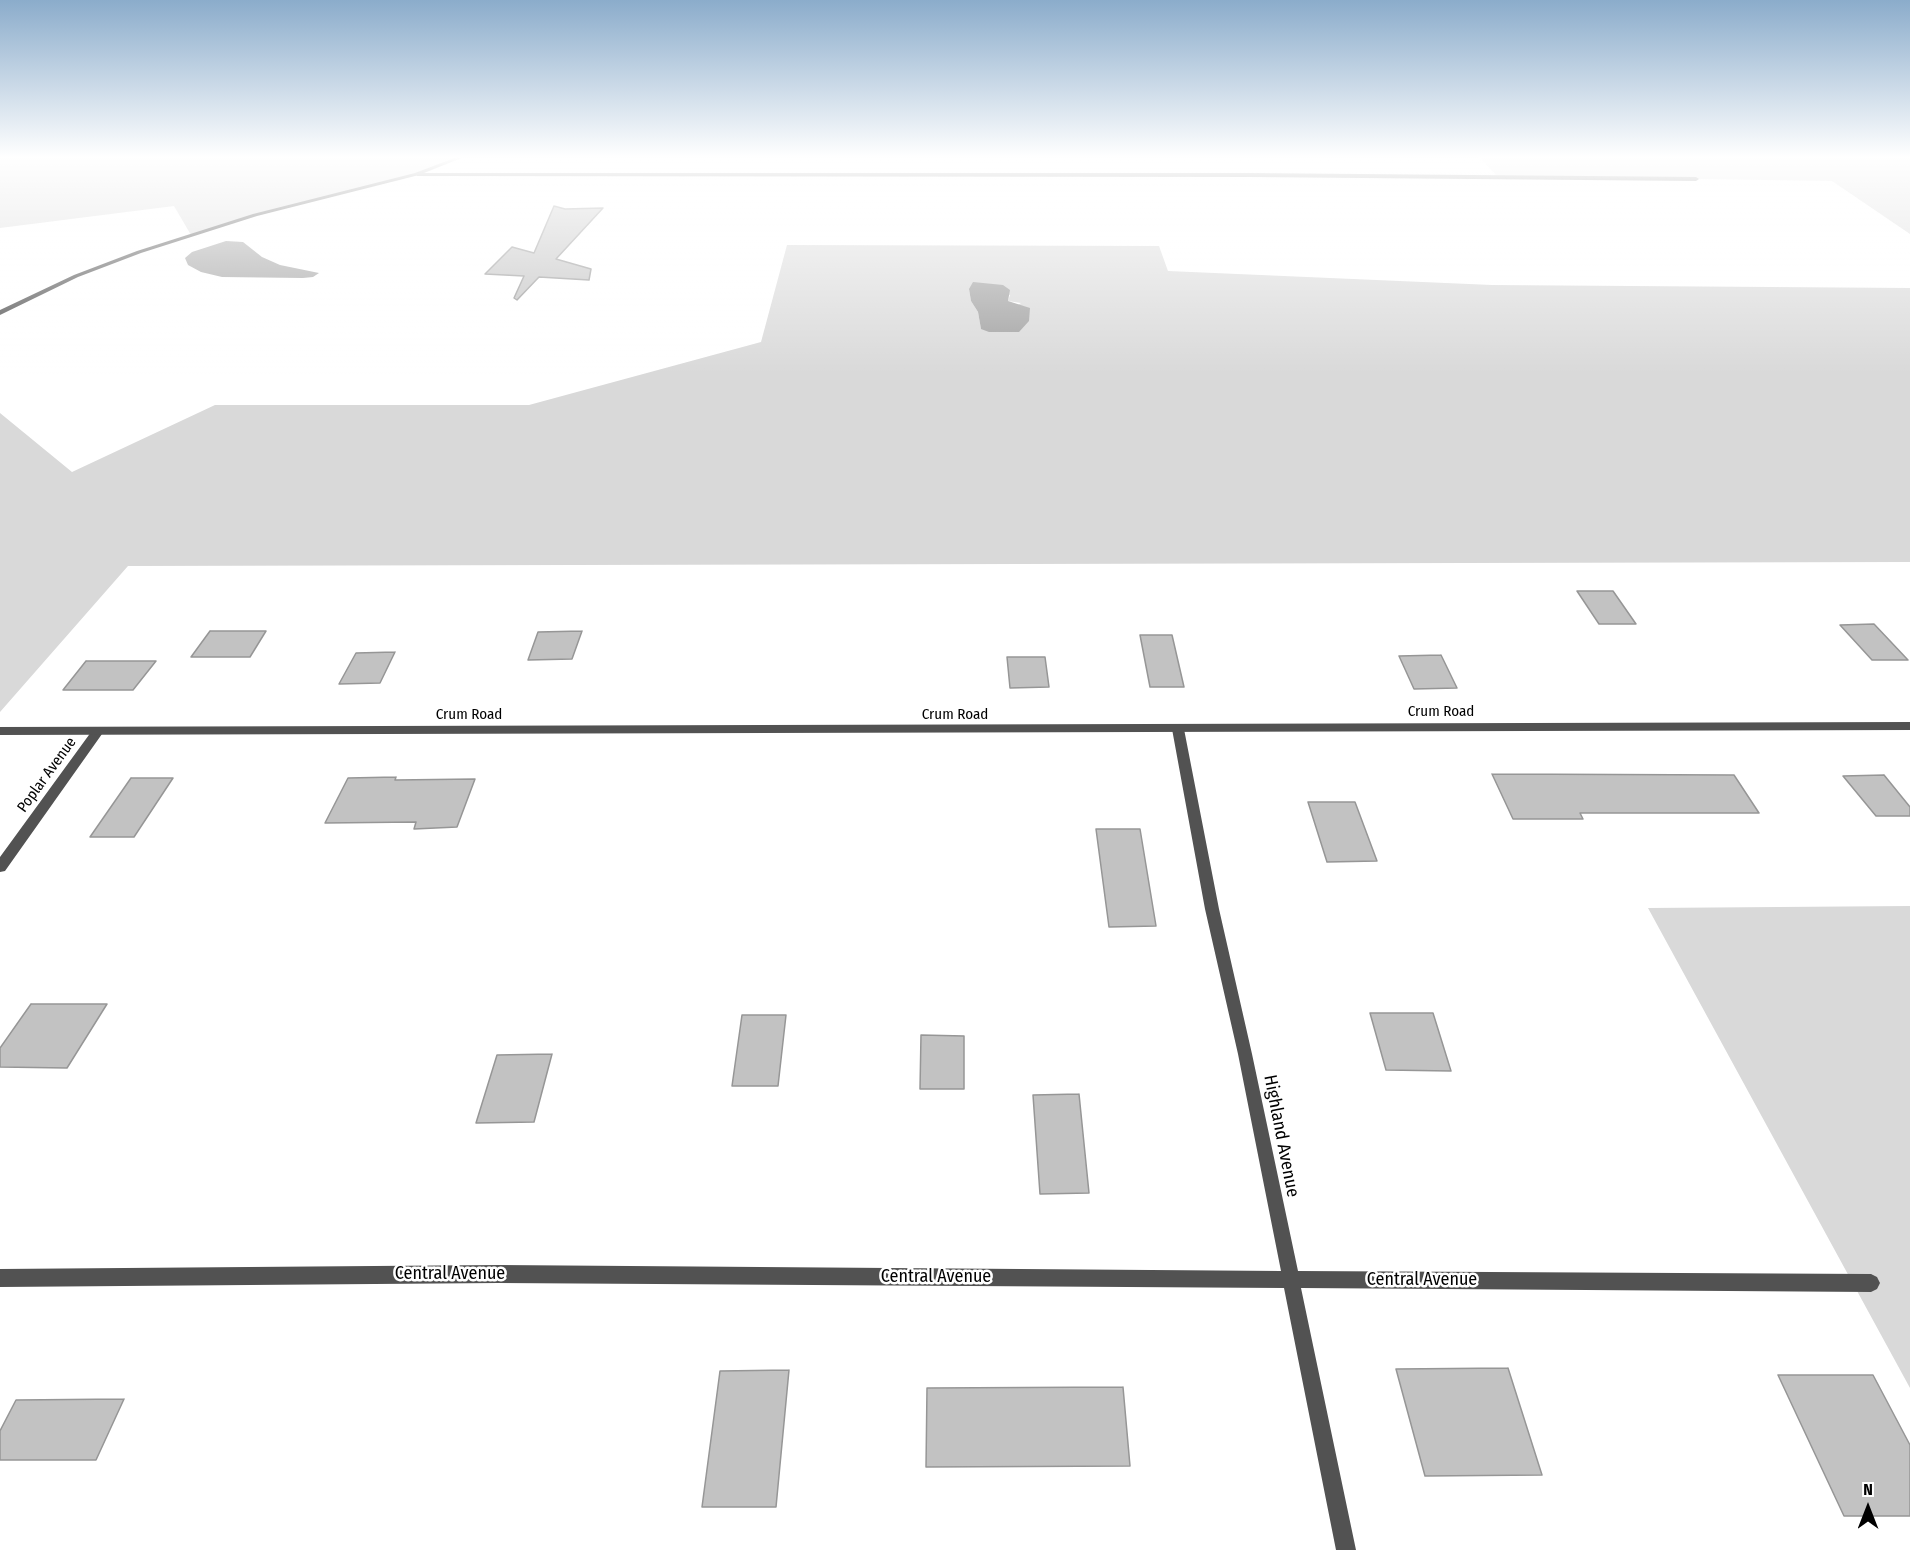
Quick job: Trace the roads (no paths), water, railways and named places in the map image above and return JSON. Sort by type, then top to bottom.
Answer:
[{"type":"street","points":[[0,313],[76,276],[139,252],[210,229]]},
{"type":"street","name":"Crum Road","points":[[0,731],[1910,726]]},
{"type":"street","name":"Highland Avenue","points":[[1178,729],[1212,909],[1245,1054],[1346,1550]]},
{"type":"street","name":"Poplar Avenue","points":[[0,867],[98,731]]},
{"type":"street","name":"Central Avenue","points":[[0,1278],[511,1274],[1871,1282]]}]
